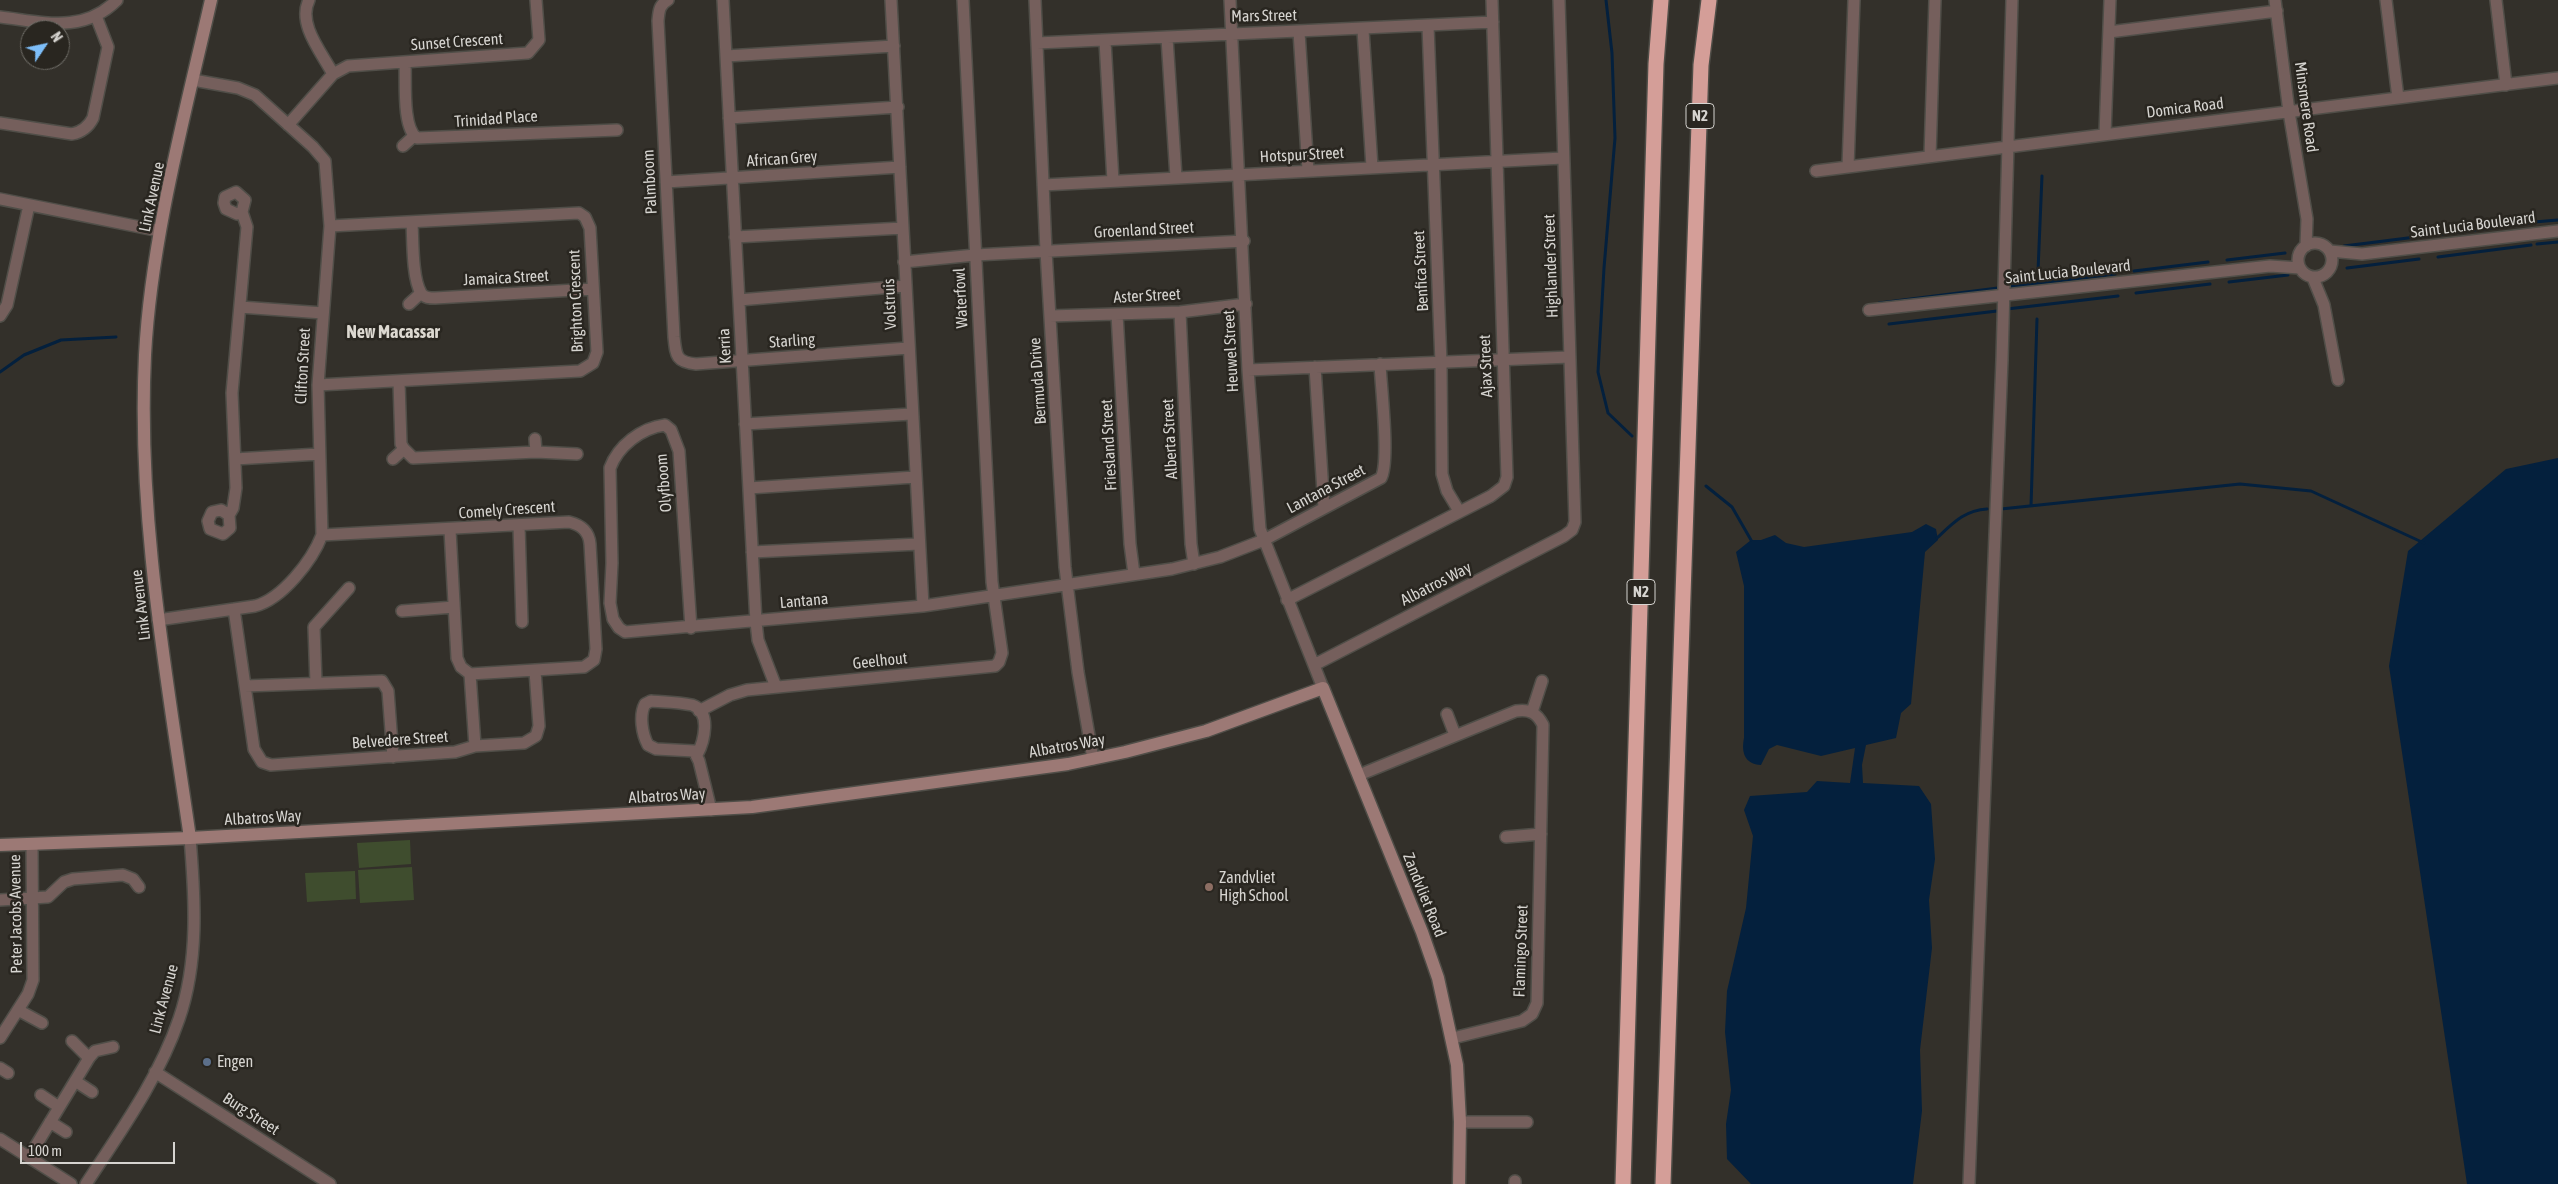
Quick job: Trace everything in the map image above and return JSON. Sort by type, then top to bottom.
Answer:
[{"type":"highway","name":"N2","points":[[1623,1184],[1656,64],[1661,0]]},
{"type":"highway","name":"N2","points":[[1663,1184],[1701,65],[1708,0]]},
{"type":"street","points":[[70,24],[96,16],[117,0]]},
{"type":"street","name":"Link Avenue","points":[[86,1184],[155,1072],[180,1017],[191,967],[194,885],[190,838],[158,620],[153,571],[144,402],[147,336],[160,231],[211,0]]},
{"type":"street","points":[[309,0],[306,7],[306,22],[332,74]]},
{"type":"street","name":"Sunset Crescent","points":[[288,125],[332,74],[354,64],[405,63],[528,53],[539,40],[536,0]]},
{"type":"street","name":"Kerria","points":[[723,0],[756,622],[758,640],[776,687]]},
{"type":"street","name":"Volstruis","points":[[891,0],[923,606]]},
{"type":"street","name":"Waterfowl","points":[[963,0],[994,595]]},
{"type":"street","name":"Bermuda Drive","points":[[1035,0],[1046,251],[1067,584],[1078,672],[1093,759]]},
{"type":"street","name":"Heuwel Street","points":[[1230,0],[1244,241],[1253,459],[1260,529],[1323,688]]},
{"type":"street","name":"Ajax Street","points":[[1287,600],[1491,496],[1504,486],[1507,477],[1492,0]]},
{"type":"street","name":"Highlander Street","points":[[1559,0],[1575,522],[1572,530]]},
{"type":"street","points":[[1848,167],[1854,0]]},
{"type":"street","points":[[1930,156],[1935,0]]},
{"type":"street","points":[[1969,1184],[2003,295],[2012,0]]},
{"type":"street","points":[[2105,134],[2110,0]]},
{"type":"street","points":[[2386,0],[2398,98]]},
{"type":"street","points":[[2496,0],[2506,85]]},
{"type":"street","name":"Palmboom","points":[[665,2],[658,21],[674,337],[679,359]]},
{"type":"street","points":[[2109,32],[2276,6]]},
{"type":"street","name":"Minsmere Road","points":[[2276,6],[2289,112],[2307,218],[2302,250]]},
{"type":"street","points":[[0,16],[20,21]]},
{"type":"street","points":[[0,123],[72,134],[81,131],[88,125],[93,118],[108,47],[96,16]]},
{"type":"street","name":"Mars Street","points":[[1036,43],[1167,38],[1232,33],[1363,30],[1493,22]]},
{"type":"street","name":"Benfica Street","points":[[1428,26],[1441,363],[1442,474],[1447,491],[1459,511]]},
{"type":"street","points":[[1363,30],[1372,167]]},
{"type":"street","points":[[1299,32],[1308,170]]},
{"type":"street","points":[[1167,38],[1176,177]]},
{"type":"street","points":[[1105,41],[1113,180]]},
{"type":"street","points":[[726,56],[894,46]]},
{"type":"street","points":[[403,146],[414,136],[407,118],[405,63]]},
{"type":"street","name":"Domica Road","points":[[1816,170],[2558,78]]},
{"type":"street","name":"Clifton Street","points":[[158,620],[262,604],[274,598],[315,552],[322,535],[318,384],[330,226],[324,161],[255,95],[238,88],[193,80]]},
{"type":"street","points":[[729,118],[898,107]]},
{"type":"street","name":"Trinidad Place","points":[[414,136],[422,140],[582,124],[616,130]]},
{"type":"street","name":"Hotspur Street","points":[[1043,185],[1564,158]]},
{"type":"street","name":"African Grey","points":[[666,182],[900,167]]},
{"type":"street","points":[[0,199],[160,231]]},
{"type":"street","points":[[0,316],[7,305],[29,205]]},
{"type":"street","points":[[229,514],[233,508],[236,495],[232,393],[247,227],[242,212]]},
{"type":"street","name":"Brighton Crescent","points":[[318,384],[399,382],[584,370],[593,363],[597,352],[590,228],[585,217],[577,212],[330,226]]},
{"type":"street","name":"Minsmere Road","points":[[2307,218],[2325,248]]},
{"type":"street","points":[[409,304],[421,293],[417,275],[412,222]]},
{"type":"street","points":[[735,237],[903,228]]},
{"type":"street","name":"Saint Lucia Boulevard","points":[[2325,248],[2362,254],[2558,231]]},
{"type":"street","name":"Groenland Street","points":[[904,262],[1046,251],[1244,241]]},
{"type":"street","points":[[2324,305],[2329,270],[2325,248],[2302,250],[2300,268],[2313,278],[2324,305],[2338,380]]},
{"type":"street","name":"Saint Lucia Boulevard","points":[[2270,266],[2302,250]]},
{"type":"street","name":"Saint Lucia Boulevard","points":[[2329,270],[2362,254]]},
{"type":"street","name":"Saint Lucia Boulevard","points":[[1870,310],[2270,266],[2300,268]]},
{"type":"street","points":[[2313,278],[2329,270]]},
{"type":"street","points":[[739,300],[905,286]]},
{"type":"street","name":"Jamaica Street","points":[[421,293],[435,298],[593,289]]},
{"type":"street","name":"Aster Street","points":[[1050,316],[1180,312],[1246,304]]},
{"type":"street","points":[[240,308],[323,313]]},
{"type":"street","name":"Alberta Street","points":[[1180,312],[1191,544],[1194,564]]},
{"type":"street","name":"Friesland Street","points":[[1117,314],[1130,544],[1134,574]]},
{"type":"street","name":"Starling","points":[[679,359],[684,363],[696,364],[908,348]]},
{"type":"street","points":[[1248,370],[1570,357]]},
{"type":"street","name":"Lantana Street","points":[[1134,574],[1194,564],[1264,540],[1381,478],[1384,472],[1380,364]]},
{"type":"street","points":[[1315,368],[1324,508]]},
{"type":"street","points":[[399,382],[400,436],[404,450],[409,455],[418,458],[536,452],[577,454]]},
{"type":"street","points":[[745,424],[912,414]]},
{"type":"street","name":"Olyfboom","points":[[619,628],[613,619],[610,603],[612,563],[610,468],[614,458],[622,448],[653,427],[665,426],[672,430],[679,451],[691,628]]},
{"type":"street","points":[[535,438],[536,452]]},
{"type":"street","points":[[393,460],[404,450]]},
{"type":"street","points":[[235,459],[319,454]]},
{"type":"street","points":[[749,488],[915,477]]},
{"type":"street","name":"Comely Crescent","points":[[322,535],[450,530],[569,522],[578,524],[587,533],[590,544],[596,649],[594,660],[584,667],[470,674]]},
{"type":"street","points":[[519,526],[522,622]]},
{"type":"street","points":[[450,530],[457,658],[461,668],[470,674],[475,746]]},
{"type":"street","name":"Albatros Way","points":[[1314,665],[1564,536],[1572,530]]},
{"type":"street","points":[[752,552],[919,544]]},
{"type":"street","name":"Lantana","points":[[619,628],[625,632],[691,628],[923,606],[1134,574]]},
{"type":"street","points":[[316,682],[314,627],[349,588]]},
{"type":"street","name":"Geelhout","points":[[699,711],[730,695],[776,687],[994,666],[999,662],[1002,653],[994,595]]},
{"type":"street","points":[[402,611],[454,607]]},
{"type":"street","name":"Belvedere Street","points":[[234,609],[254,749],[262,762],[271,765],[455,752],[475,746],[524,743],[536,736],[538,726],[536,671]]},
{"type":"street","points":[[245,686],[377,679],[384,682],[388,691],[393,757]]},
{"type":"street","points":[[1358,775],[1516,710],[1532,712],[1542,681]]},
{"type":"street","name":"Albatros Way","points":[[0,845],[190,838],[711,810],[854,794],[1093,759],[1184,738],[1323,688]]},
{"type":"street","name":"Zandvliet Road","points":[[1323,688],[1431,957],[1453,1038],[1460,1122],[1459,1184]]},
{"type":"street","points":[[697,755],[688,749],[656,749],[648,745],[643,734],[642,712],[645,704],[651,701],[693,705],[699,711],[704,720],[705,736],[697,755],[711,810]]},
{"type":"street","name":"Flamingo Street","points":[[1453,1038],[1515,1023],[1532,1014],[1537,1003],[1544,732],[1540,719],[1532,712]]},
{"type":"street","points":[[1447,714],[1455,736]]},
{"type":"street","points":[[1506,837],[1541,834]]},
{"type":"street","name":"Peter Jacobs Avenue","points":[[0,1038],[31,988],[35,970],[32,844]]},
{"type":"street","points":[[0,900],[51,897],[62,883],[73,879],[123,875],[133,879],[139,887]]},
{"type":"street","points":[[18,1010],[42,1023]]},
{"type":"street","points":[[72,1041],[90,1058]]},
{"type":"street","points":[[29,1157],[95,1051],[113,1047]]},
{"type":"street","name":"Burg Street","points":[[155,1072],[330,1184]]},
{"type":"street","points":[[75,1081],[92,1092]]},
{"type":"street","points":[[41,1095],[59,1108]]},
{"type":"street","points":[[50,1122],[66,1132]]},
{"type":"street","points":[[1460,1122],[1527,1122]]},
{"type":"street","points":[[0,1140],[71,1184]]},
{"type":"green space","points":[[410,840],[411,864],[359,868],[357,843]]},
{"type":"green space","points":[[412,867],[414,900],[360,903],[358,870]]},
{"type":"green space","points":[[355,871],[356,899],[307,902],[305,873]]},
{"type":"water","points":[[2558,458],[2558,1184],[2467,1184],[2389,666],[2408,551],[2506,469]]},
{"type":"water","points":[[1926,524],[1936,529],[1938,540],[1925,552],[1911,704],[1901,713],[1896,738],[1866,745],[1862,765],[1863,783],[1919,786],[1931,804],[1935,859],[1929,900],[1932,948],[1920,1050],[1922,1111],[1913,1184],[1751,1184],[1727,1159],[1726,1124],[1731,1090],[1725,1032],[1727,991],[1746,908],[1753,836],[1744,810],[1750,796],[1807,792],[1817,781],[1850,783],[1855,748],[1821,756],[1777,745],[1769,749],[1761,765],[1751,762],[1745,757],[1743,748],[1744,586],[1736,552],[1751,540],[1761,540],[1775,535],[1786,543],[1804,547],[1912,532]]},
{"type":"waterway","points":[[1606,0],[1612,53],[1615,138],[1604,268],[1598,372],[1608,413],[1632,436]]},
{"type":"waterway","points":[[2038,271],[2042,176]]},
{"type":"waterway","points":[[2534,222],[2558,220]]},
{"type":"waterway","points":[[2435,235],[2529,223]]},
{"type":"waterway","points":[[2344,246],[2416,237]]},
{"type":"waterway","points":[[2537,244],[2558,242]]},
{"type":"waterway","points":[[2438,257],[2531,245]]},
{"type":"waterway","points":[[2227,260],[2285,253]]},
{"type":"waterway","points":[[2347,268],[2419,259]]},
{"type":"waterway","points":[[2134,271],[2208,262]]},
{"type":"waterway","points":[[2007,287],[2115,274]]},
{"type":"waterway","points":[[2229,282],[2288,275]]},
{"type":"waterway","points":[[2136,293],[2210,284]]},
{"type":"waterway","points":[[1879,303],[1998,288]]},
{"type":"waterway","points":[[2007,309],[2118,296]]},
{"type":"waterway","points":[[1889,324],[1997,311]]},
{"type":"waterway","points":[[2031,506],[2037,319]]},
{"type":"waterway","points":[[0,372],[24,355],[61,340],[116,337]]},
{"type":"waterway","points":[[2001,509],[2240,484],[2311,491],[2424,543]]},
{"type":"waterway","points":[[1706,486],[1732,507],[1751,540]]},
{"type":"waterway","points":[[1937,538],[1954,522],[1966,515],[1987,509]]},
{"type":"place","name":"Zandvliet High School","points":[[1209,887]]},
{"type":"place","name":"Engen","points":[[207,1062]]},
{"type":"district","name":"New Macassar","points":[[393,332]]}]
